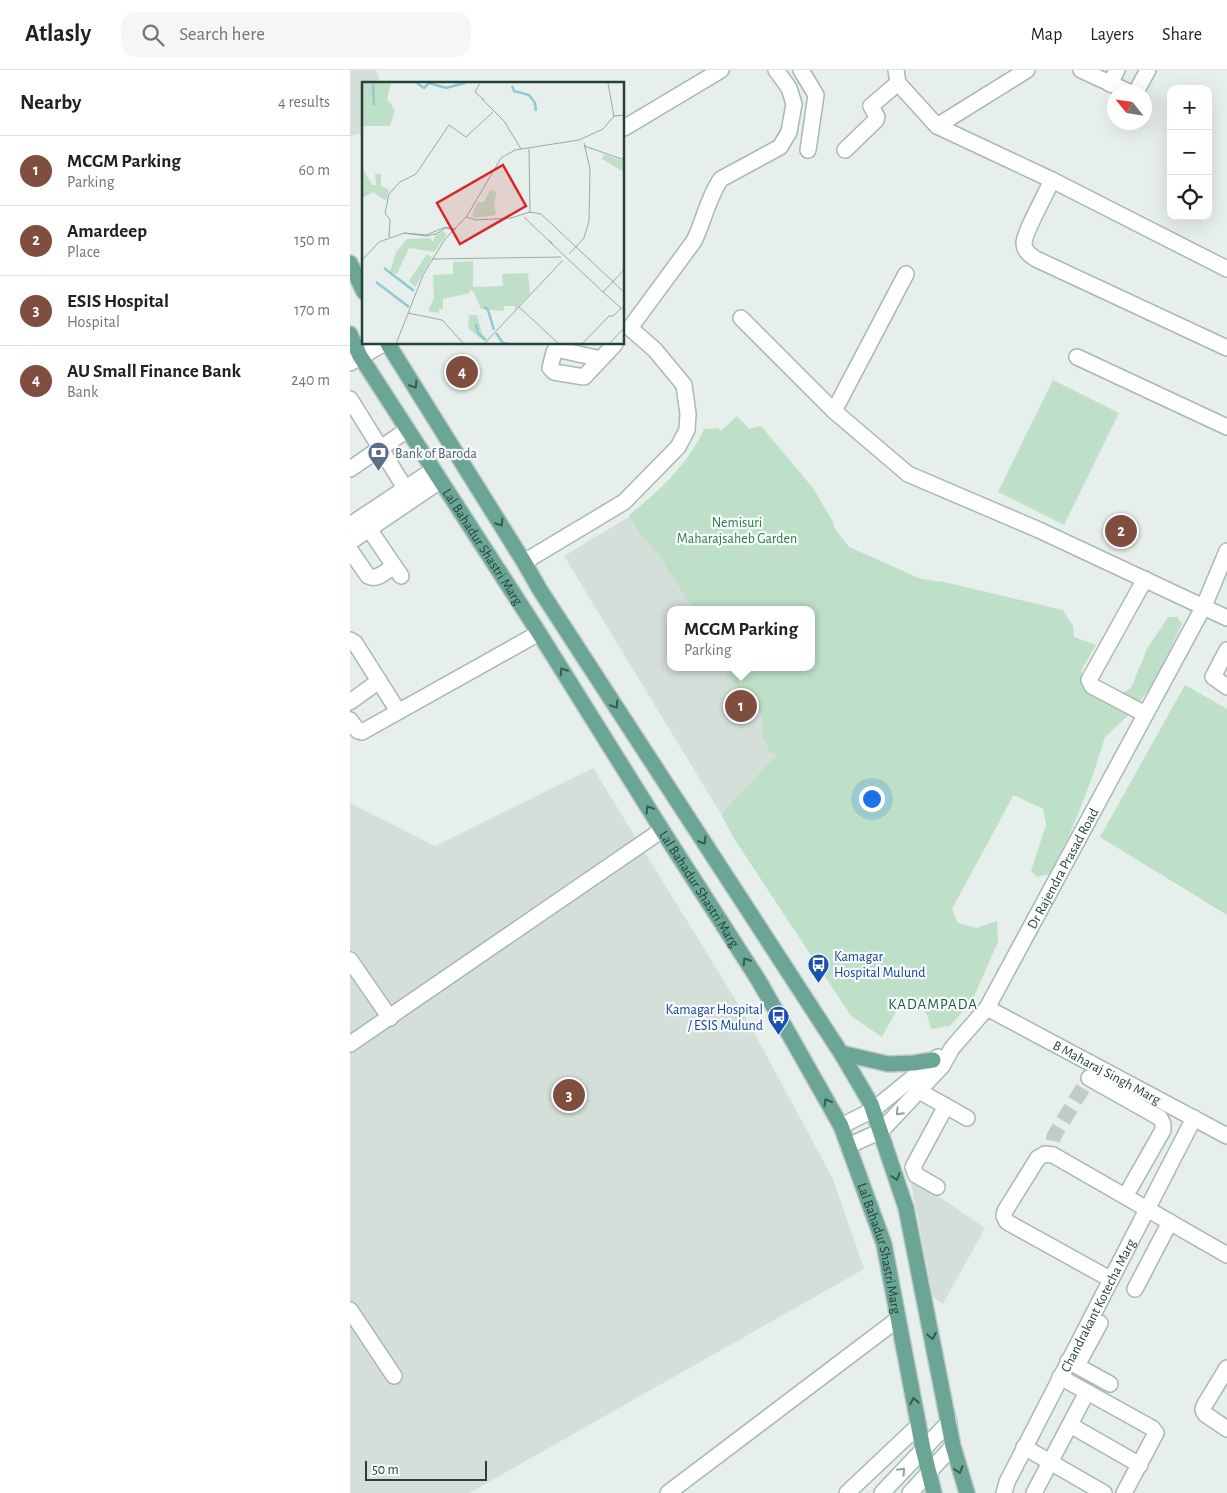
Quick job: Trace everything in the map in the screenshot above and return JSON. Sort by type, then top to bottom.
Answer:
[{"type":"main road","points":[[350,263],[362,288]]},
{"type":"main road","name":"Lal Bahadur Shastri Marg","points":[[389,345],[540,590],[841,1053],[871,1104],[906,1208],[953,1446],[967,1493]]},
{"type":"main road","name":"Lal Bahadur Shastri Marg","points":[[354,350],[539,633],[759,981],[841,1126],[884,1244],[918,1426],[934,1493]]},
{"type":"main road","points":[[841,1053],[888,1064],[933,1060]]},
{"type":"street","points":[[625,127],[721,70]]},
{"type":"street","points":[[524,562],[624,502],[678,447],[687,430],[688,414],[684,385],[655,350],[627,331],[694,241],[702,225],[715,188],[721,179],[780,147],[789,132],[794,104],[789,88],[776,70]]},
{"type":"street","points":[[801,70],[816,95],[808,150]]},
{"type":"street","points":[[937,126],[1027,70]]},
{"type":"street","points":[[1081,70],[1110,84],[1117,70]]},
{"type":"street","points":[[1140,85],[1148,70]]},
{"type":"street","points":[[845,150],[876,120],[877,117],[871,106],[897,76],[937,126],[1052,180],[1227,269]]},
{"type":"street","points":[[1052,180],[1025,238],[1026,249],[1030,254],[1036,259],[1227,348]]},
{"type":"street","points":[[834,411],[906,274]]},
{"type":"street","points":[[741,318],[834,411],[908,474],[971,500],[1227,618]]},
{"type":"street","points":[[354,350],[378,345]]},
{"type":"street","points":[[601,359],[614,345]]},
{"type":"street","points":[[1077,356],[1227,427]]},
{"type":"street","points":[[350,399],[405,488]]},
{"type":"street","points":[[350,469],[407,430]]},
{"type":"street","points":[[350,525],[405,488],[436,475]]},
{"type":"street","points":[[350,542],[369,530],[436,475]]},
{"type":"street","points":[[350,550],[371,578],[397,571],[369,530]]},
{"type":"street","name":"Dr Rajendra Prasad Road","points":[[848,1146],[881,1131],[942,1066],[952,1048],[987,1008],[1204,606],[1227,551]]},
{"type":"street","points":[[1145,579],[1089,680],[1092,686],[1145,714]]},
{"type":"street","points":[[350,720],[358,731],[362,732],[539,633]]},
{"type":"street","points":[[350,640],[355,643],[398,711]]},
{"type":"street","points":[[1227,650],[1213,677],[1227,687]]},
{"type":"street","points":[[350,702],[379,681]]},
{"type":"street","points":[[350,1044],[662,830]]},
{"type":"street","points":[[350,960],[390,1018]]},
{"type":"street","name":"B Maharaj Singh Marg","points":[[987,1008],[1091,1075],[1194,1118],[1227,1136]]},
{"type":"street","points":[[841,1126],[873,1110],[933,1060],[952,1048]]},
{"type":"street","points":[[1091,1075],[1160,1118],[1163,1124],[1162,1130],[1130,1188]]},
{"type":"street","points":[[919,1090],[967,1118]]},
{"type":"street","points":[[937,1187],[916,1175],[913,1167],[946,1106]]},
{"type":"street","name":"Chandrakant Kotecha Marg","points":[[1004,1493],[1007,1482],[1060,1377],[1072,1364],[1098,1322],[1110,1279],[1194,1118]]},
{"type":"street","points":[[1053,1141],[1060,1149],[1130,1188],[1170,1222],[1227,1255]]},
{"type":"street","points":[[1110,1279],[1007,1222],[1004,1216],[1005,1211],[1038,1158],[1046,1154],[1052,1155],[1149,1204]]},
{"type":"street","points":[[1135,1290],[1170,1222]]},
{"type":"street","points":[[350,1310],[394,1376]]},
{"type":"street","points":[[668,1493],[898,1319]]},
{"type":"street","points":[[1072,1364],[1110,1384]]},
{"type":"street","points":[[1227,1368],[1203,1410],[1205,1414],[1227,1429]]},
{"type":"street","points":[[1060,1377],[1154,1430],[1156,1436],[1124,1493]]},
{"type":"street","points":[[1034,1493],[1087,1392]]},
{"type":"street","points":[[882,1493],[949,1422]]},
{"type":"street","points":[[1070,1425],[1140,1465]]},
{"type":"street","points":[[847,1493],[918,1426]]},
{"type":"street","points":[[910,1493],[953,1446]]},
{"type":"street","points":[[1022,1451],[1104,1493]]},
{"type":"street","points":[[1048,1466],[1086,1493]]},
{"type":"shaded area","points":[[350,70],[376,70],[380,82],[362,82],[362,133],[350,136]]},
{"type":"shaded area","points":[[637,512],[696,606],[667,606],[667,671],[739,671],[786,745],[721,814],[564,556]]},
{"type":"shaded area","points":[[593,768],[743,1012],[833,1179],[864,1269],[469,1493],[350,1493],[350,803],[435,846]]},
{"type":"shaded area","points":[[910,1177],[985,1228],[943,1304],[933,1297]]},
{"type":"green space","points":[[1053,380],[1119,413],[1064,525],[998,492]]},
{"type":"green space","name":"Nemisuri Maharajsaheb Garden","points":[[737,416],[749,429],[761,426],[813,488],[833,522],[835,529],[849,547],[921,579],[944,582],[1063,610],[1073,626],[1074,637],[1096,645],[1081,671],[1091,687],[1112,699],[1131,688],[1147,649],[1168,617],[1177,617],[1182,624],[1154,683],[1131,713],[1105,737],[1092,778],[1070,834],[1050,874],[1037,877],[1031,871],[1046,825],[1043,809],[1013,796],[952,909],[958,923],[976,928],[997,921],[998,942],[972,1001],[950,1026],[931,1029],[927,1015],[916,1001],[903,999],[882,1037],[851,1016],[733,837],[721,814],[777,754],[770,752],[762,736],[763,717],[727,675],[726,671],[815,671],[815,606],[691,606],[658,554],[638,531],[629,515],[681,466],[704,429],[718,428],[721,431]]},
{"type":"green space","points":[[1185,685],[1227,709],[1227,915],[1100,837]]},
{"type":"tunnel","points":[[1053,1141],[1054,1136],[1087,1081]]},
{"type":"place","name":"AU Small Finance Bank","points":[[462,372]]},
{"type":"place","name":"Bank of Baroda","points":[[379,472]]},
{"type":"place","name":"Amardeep","points":[[1121,531]]},
{"type":"place","name":"MCGM Parking","points":[[741,706]]},
{"type":"place","name":"Kamagar Hospital Mulund","points":[[818,983]]},
{"type":"place","name":"Kamagar Hospital / ESIS Mulund","points":[[779,1036]]},
{"type":"place","name":"ESIS Hospital","points":[[569,1095]]},
{"type":"district","name":"KADAMPADA","points":[[933,1004]]}]
